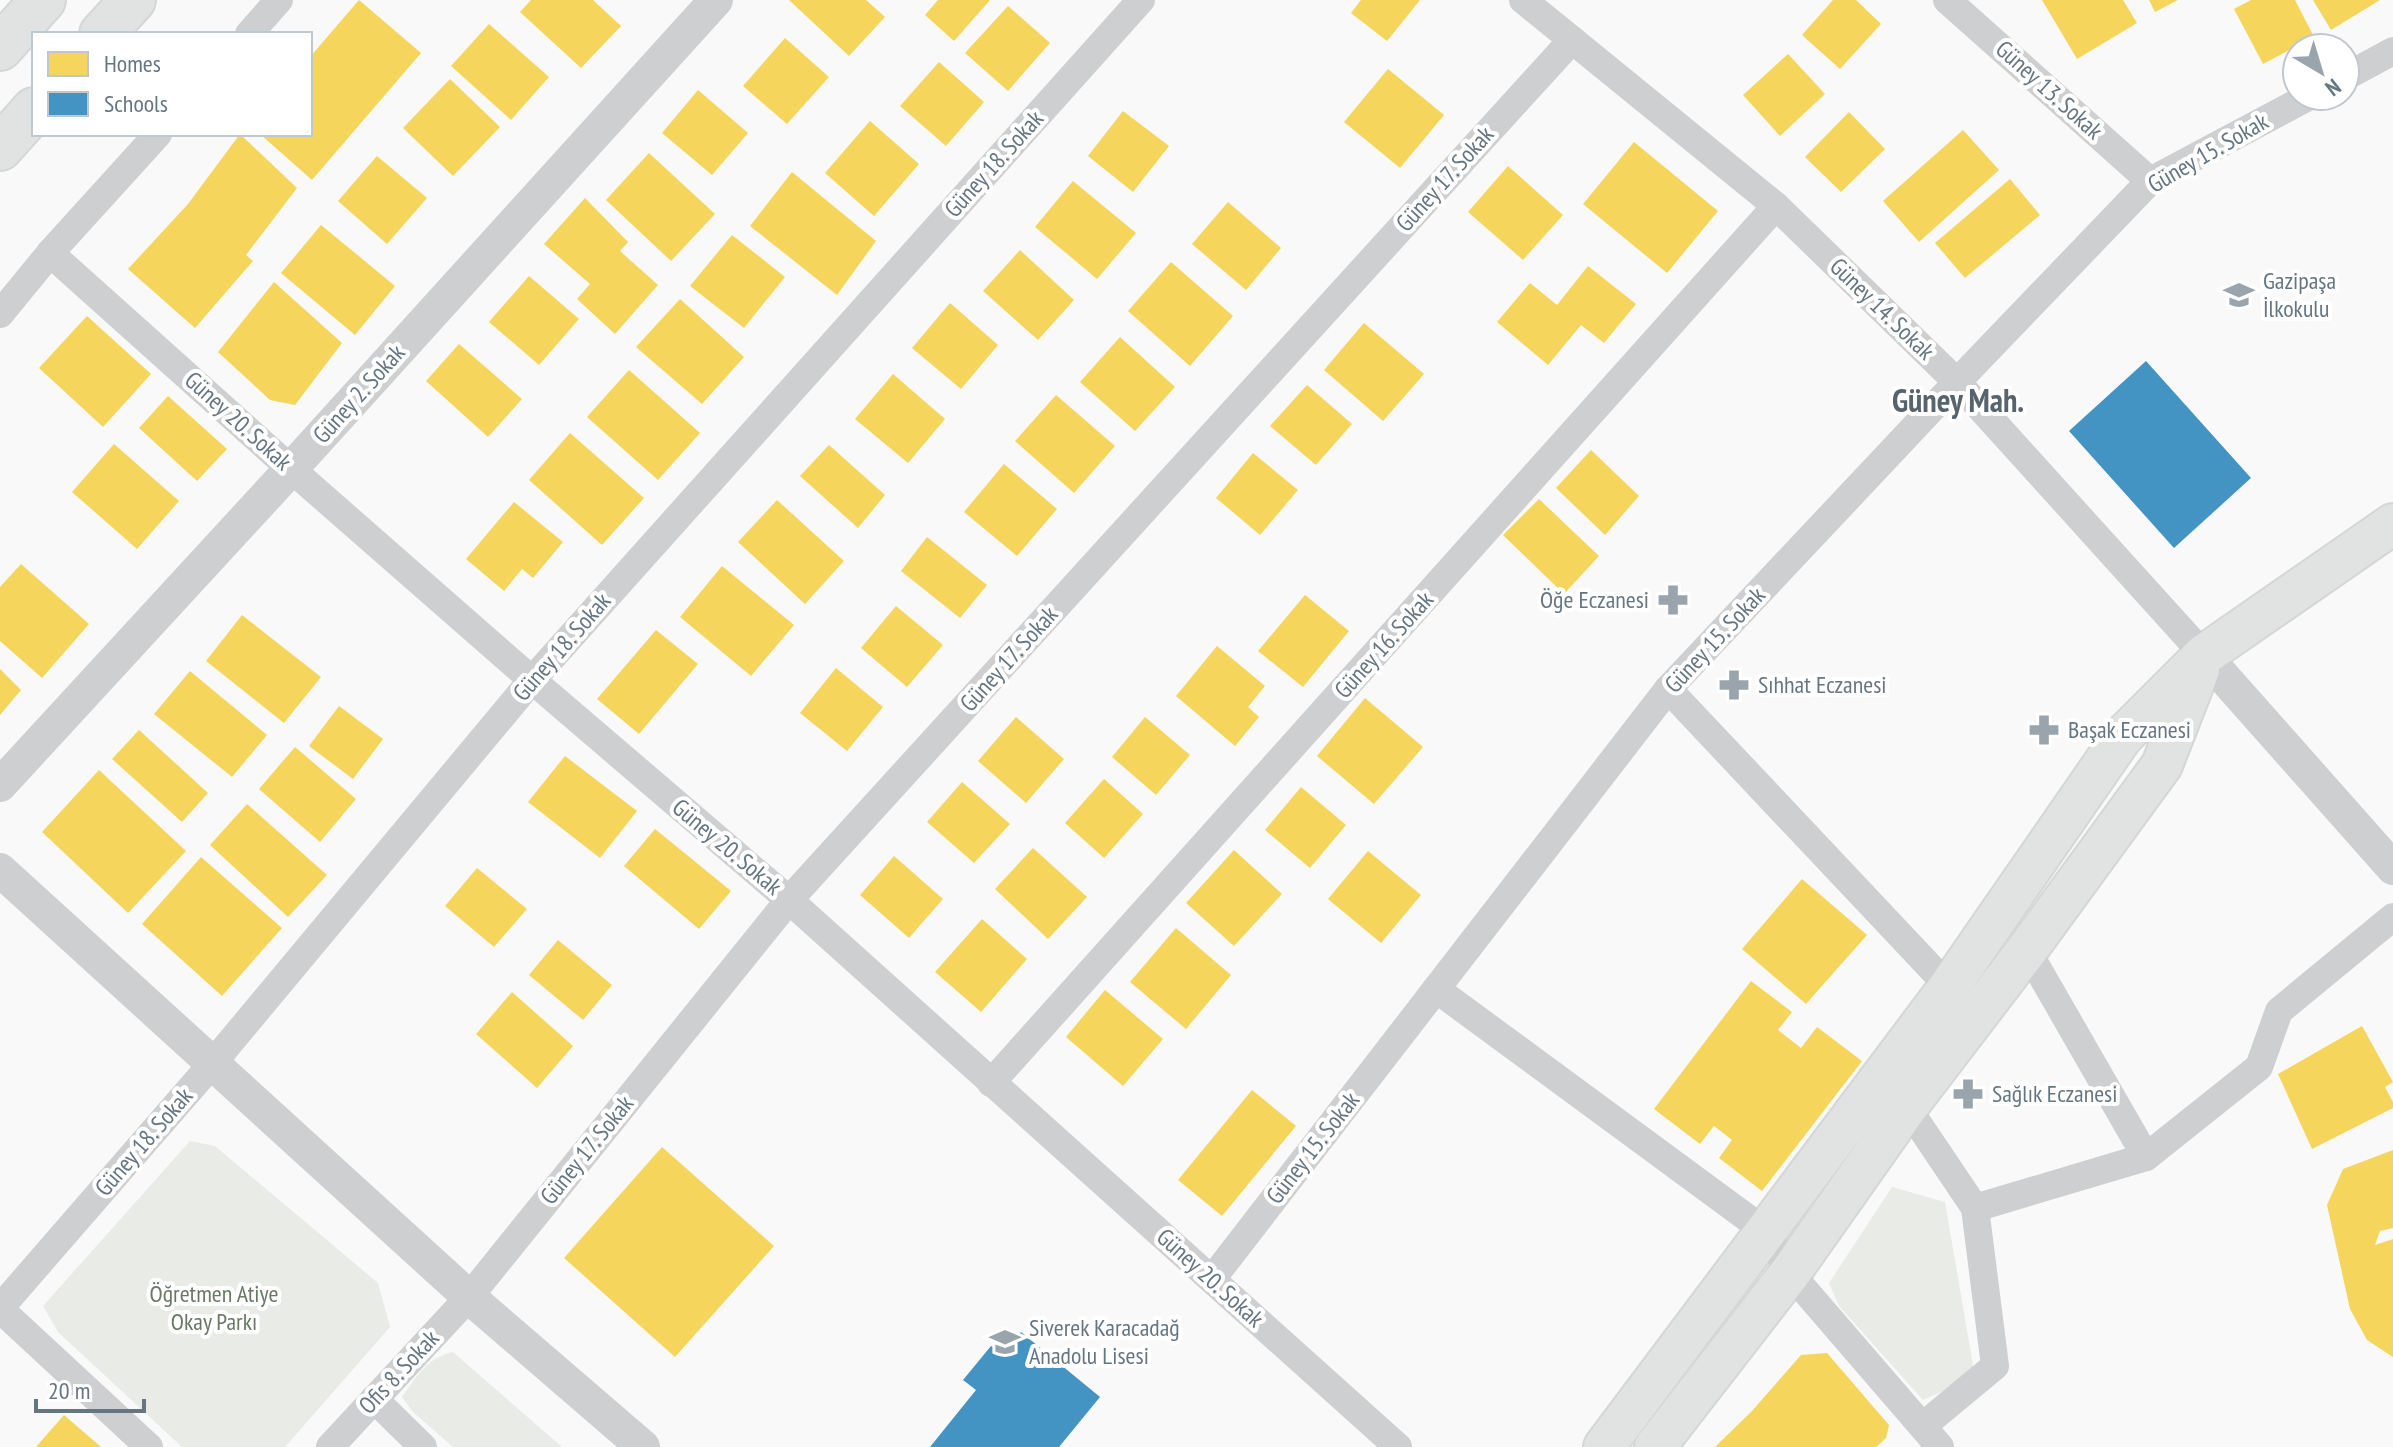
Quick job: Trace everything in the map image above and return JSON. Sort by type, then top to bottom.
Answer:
[{"type":"highway","points":[[0,48],[43,0]]},
{"type":"highway","points":[[104,32],[133,0]]},
{"type":"highway","points":[[0,148],[32,112]]},
{"type":"main road","points":[[1604,1447],[1949,987],[2122,737],[2204,655],[2393,524]]},
{"type":"main road","points":[[1655,1447],[1790,1273],[1907,1107],[2162,765],[2204,655]]},
{"type":"street","points":[[251,32],[279,0]]},
{"type":"street","name":"Güney 2. Sokak","points":[[0,785],[716,0]]},
{"type":"street","name":"Güney 18. Sokak","points":[[0,1309],[212,1064],[532,680],[1141,0]]},
{"type":"street","name":"Güney 14. Sokak","points":[[1523,0],[1776,206],[1957,382],[2204,655]]},
{"type":"street","name":"Güney 13. Sokak","points":[[1950,1],[2150,181]]},
{"type":"street","name":"Güney 17. Sokak","points":[[469,1297],[789,900],[1572,40]]},
{"type":"street","points":[[2361,68],[2393,51]]},
{"type":"street","name":"Güney 15. Sokak","points":[[1212,1279],[1668,689],[2150,181],[2281,111]]},
{"type":"street","points":[[0,314],[50,253],[156,136]]},
{"type":"street","name":"Güney 16. Sokak","points":[[991,1083],[1776,206]]},
{"type":"street","name":"Güney 20. Sokak","points":[[50,253],[532,680],[789,900],[1398,1447]]},
{"type":"street","points":[[2204,655],[2393,868]]},
{"type":"street","points":[[1668,689],[1949,987]]},
{"type":"street","points":[[0,870],[469,1297],[643,1447]]},
{"type":"street","points":[[1975,1208],[2146,1157],[2259,1067],[2279,1011],[2393,917]]},
{"type":"street","points":[[2027,950],[2146,1157]]},
{"type":"street","points":[[1436,989],[1765,1231],[1790,1273],[1932,1436],[1995,1366],[1975,1208],[1907,1107]]},
{"type":"street","name":"Ofis 8. Sokak","points":[[330,1447],[469,1297]]},
{"type":"street","points":[[0,1309],[149,1447]]},
{"type":"street","points":[[374,1399],[423,1447]]},
{"type":"green space","name":"Öğretmen Atiye Okay Parkı","points":[[190,1141],[215,1146],[378,1283],[390,1327],[285,1447],[182,1447],[58,1332],[43,1306]]},
{"type":"green space","points":[[1892,1187],[1945,1202],[1975,1377],[1923,1400],[1839,1306],[1829,1283]]},
{"type":"green space","points":[[453,1352],[562,1447],[453,1447],[413,1412],[402,1397],[430,1363]]},
{"type":"building: Homes","points":[[359,0],[421,53],[312,180],[262,136],[312,136],[312,55]]},
{"type":"building: Homes","points":[[531,0],[593,0],[621,26],[581,68],[520,12]]},
{"type":"building: Homes","points":[[789,0],[866,0],[885,17],[849,56]]},
{"type":"building: Homes","points":[[938,0],[990,0],[954,41],[925,15]]},
{"type":"building: Homes","points":[[1361,0],[1420,0],[1387,41],[1351,13]]},
{"type":"building: Homes","points":[[1833,0],[1856,0],[1881,24],[1840,69],[1802,35]]},
{"type":"building: Homes","points":[[2042,0],[2123,0],[2137,23],[2077,59]]},
{"type":"building: Homes","points":[[2149,0],[2178,0],[2155,12]]},
{"type":"building: Homes","points":[[2251,0],[2295,0],[2311,32],[2281,32],[2281,54],[2263,64],[2234,9]]},
{"type":"building: Homes","points":[[2313,0],[2380,0],[2331,30]]},
{"type":"building: Homes","points":[[1008,6],[1050,43],[1008,91],[965,53]]},
{"type":"building: Homes","points":[[489,24],[549,77],[511,120],[451,66]]},
{"type":"building: Homes","points":[[785,38],[829,77],[787,124],[743,86]]},
{"type":"building: Homes","points":[[1788,54],[1825,94],[1780,136],[1743,95]]},
{"type":"building: Homes","points":[[939,62],[984,102],[946,146],[900,106]]},
{"type":"building: Homes","points":[[1388,69],[1444,115],[1400,168],[1344,122]]},
{"type":"building: Homes","points":[[450,79],[500,127],[453,176],[403,128]]},
{"type":"building: Homes","points":[[698,90],[748,133],[712,175],[662,133]]},
{"type":"building: Homes","points":[[1123,111],[1169,146],[1133,192],[1088,156]]},
{"type":"building: Homes","points":[[1849,112],[1885,149],[1841,192],[1805,157]]},
{"type":"building: Homes","points":[[870,121],[919,164],[874,216],[825,173]]},
{"type":"building: Homes","points":[[1963,130],[1999,170],[1919,242],[1883,201]]},
{"type":"building: Homes","points":[[239,136],[297,188],[246,255],[253,261],[195,328],[128,269],[188,204]]},
{"type":"building: Homes","points":[[1634,142],[1718,211],[1667,273],[1583,204]]},
{"type":"building: Homes","points":[[649,153],[715,214],[671,261],[606,200]]},
{"type":"building: Homes","points":[[377,156],[427,198],[387,244],[338,201]]},
{"type":"building: Homes","points":[[1508,166],[1563,215],[1523,260],[1468,212]]},
{"type":"building: Homes","points":[[792,172],[876,241],[837,295],[750,226]]},
{"type":"building: Homes","points":[[2010,179],[2040,215],[1965,278],[1935,243]]},
{"type":"building: Homes","points":[[1073,181],[1136,233],[1097,279],[1035,227]]},
{"type":"building: Homes","points":[[585,198],[628,242],[620,251],[658,285],[615,334],[577,299],[590,284],[544,244]]},
{"type":"building: Homes","points":[[1228,202],[1281,248],[1246,290],[1192,244]]},
{"type":"building: Homes","points":[[321,225],[395,286],[355,335],[281,273]]},
{"type":"building: Homes","points":[[732,235],[785,277],[744,328],[690,286]]},
{"type":"building: Homes","points":[[1020,250],[1074,300],[1038,340],[983,291]]},
{"type":"building: Homes","points":[[1171,262],[1233,316],[1190,366],[1128,311]]},
{"type":"building: Homes","points":[[1588,266],[1636,304],[1604,343],[1581,325],[1548,365],[1497,322],[1530,283],[1557,305]]},
{"type":"building: Homes","points":[[529,276],[579,319],[539,365],[489,322]]},
{"type":"building: Homes","points":[[274,282],[342,343],[295,405],[270,400],[218,352]]},
{"type":"building: Homes","points":[[680,299],[744,357],[702,404],[636,347]]},
{"type":"building: Homes","points":[[950,303],[998,345],[961,389],[912,348]]},
{"type":"building: Homes","points":[[87,316],[151,374],[103,427],[39,368]]},
{"type":"building: Homes","points":[[1364,323],[1424,374],[1383,421],[1324,370]]},
{"type":"building: Homes","points":[[1120,337],[1175,387],[1135,431],[1080,382]]},
{"type":"building: Homes","points":[[459,344],[522,399],[488,437],[426,381]]},
{"type":"building: Homes","points":[[629,370],[700,433],[658,480],[587,417]]},
{"type":"building: Homes","points":[[893,374],[945,419],[908,463],[855,419]]},
{"type":"building: Homes","points":[[1307,385],[1352,424],[1316,465],[1270,426]]},
{"type":"building: Homes","points":[[1056,395],[1115,446],[1074,493],[1015,441]]},
{"type":"building: Homes","points":[[168,396],[227,449],[197,481],[139,428]]},
{"type":"building: Homes","points":[[570,433],[644,498],[602,545],[529,480]]},
{"type":"building: Homes","points":[[114,444],[179,501],[137,549],[72,492]]},
{"type":"building: Homes","points":[[829,445],[885,495],[858,528],[800,476]]},
{"type":"building: Homes","points":[[1591,450],[1639,496],[1605,535],[1556,488]]},
{"type":"building: Homes","points":[[1253,453],[1298,490],[1260,535],[1216,498]]},
{"type":"building: Homes","points":[[1004,464],[1057,509],[1017,556],[964,512]]},
{"type":"building: Homes","points":[[1539,499],[1599,556],[1564,594],[1503,535]]},
{"type":"building: Homes","points":[[777,500],[844,561],[805,604],[738,542]]},
{"type":"building: Homes","points":[[514,502],[563,542],[533,578],[522,569],[504,591],[466,559]]},
{"type":"building: Homes","points":[[927,537],[987,585],[960,618],[901,571]]},
{"type":"building: Homes","points":[[21,564],[89,624],[42,678],[0,641],[0,587]]},
{"type":"building: Homes","points":[[722,566],[794,625],[751,676],[680,617]]},
{"type":"building: Homes","points":[[1305,595],[1349,631],[1303,687],[1258,651]]},
{"type":"building: Homes","points":[[896,606],[943,645],[907,687],[861,648]]},
{"type":"building: Homes","points":[[242,615],[321,677],[284,723],[206,661]]},
{"type":"building: Homes","points":[[656,630],[698,664],[639,734],[597,699]]},
{"type":"building: Homes","points":[[1217,646],[1265,686],[1248,707],[1259,717],[1235,746],[1176,696]]},
{"type":"building: Homes","points":[[836,668],[883,707],[847,751],[800,713]]},
{"type":"building: Homes","points":[[0,669],[21,690],[0,715]]},
{"type":"building: Homes","points":[[190,671],[267,735],[232,777],[154,714]]},
{"type":"building: Homes","points":[[1365,698],[1423,747],[1374,804],[1317,756]]},
{"type":"building: Homes","points":[[339,706],[383,739],[353,779],[309,746]]},
{"type":"building: Homes","points":[[1016,717],[1064,759],[1026,803],[978,761]]},
{"type":"building: Homes","points":[[1145,717],[1190,755],[1156,795],[1112,757]]},
{"type":"building: Homes","points":[[139,730],[208,793],[182,822],[112,759]]},
{"type":"building: Homes","points":[[295,747],[356,799],[320,842],[259,789]]},
{"type":"building: Homes","points":[[565,756],[637,811],[600,858],[528,802]]},
{"type":"building: Homes","points":[[99,770],[186,851],[128,913],[42,832]]},
{"type":"building: Homes","points":[[1104,779],[1143,814],[1104,858],[1065,823]]},
{"type":"building: Homes","points":[[962,782],[1010,824],[974,863],[927,822]]},
{"type":"building: Homes","points":[[1301,787],[1346,825],[1310,868],[1265,830]]},
{"type":"building: Homes","points":[[247,804],[327,875],[288,917],[210,845]]},
{"type":"building: Homes","points":[[655,829],[731,891],[699,929],[624,866]]},
{"type":"building: Homes","points":[[1033,848],[1087,897],[1048,939],[995,889]]},
{"type":"building: Homes","points":[[1234,850],[1282,894],[1234,946],[1186,903]]},
{"type":"building: Homes","points":[[1368,851],[1421,895],[1381,943],[1328,899]]},
{"type":"building: Homes","points":[[894,856],[943,899],[909,938],[860,895]]},
{"type":"building: Homes","points":[[201,857],[282,928],[222,996],[142,924]]},
{"type":"building: Homes","points":[[477,868],[527,909],[494,947],[445,906]]},
{"type":"building: Homes","points":[[1802,879],[1867,935],[1806,1004],[1742,949]]},
{"type":"building: Homes","points":[[982,919],[1027,959],[981,1012],[935,972]]},
{"type":"building: Homes","points":[[1176,928],[1231,975],[1186,1029],[1130,982]]},
{"type":"building: Homes","points":[[558,940],[612,985],[583,1020],[529,975]]},
{"type":"building: Homes","points":[[1751,981],[1792,1012],[1778,1030],[1801,1048],[1817,1027],[1862,1061],[1762,1191],[1719,1158],[1732,1140],[1714,1126],[1700,1144],[1654,1109]]},
{"type":"building: Homes","points":[[1105,990],[1163,1039],[1123,1086],[1066,1037]]},
{"type":"building: Homes","points":[[512,992],[573,1046],[537,1088],[476,1034]]},
{"type":"building: Homes","points":[[2362,1026],[2393,1082],[2385,1087],[2393,1108],[2312,1149],[2278,1074]]},
{"type":"building: Homes","points":[[1252,1090],[1296,1126],[1222,1216],[1178,1180]]},
{"type":"building: Homes","points":[[662,1147],[774,1246],[675,1357],[564,1258]]},
{"type":"building: Homes","points":[[2393,1150],[2393,1228],[2380,1231],[2375,1245],[2393,1239],[2393,1357],[2367,1340],[2350,1309],[2327,1205],[2343,1169]]},
{"type":"building: Homes","points":[[1827,1353],[1889,1425],[1886,1438],[1876,1447],[1715,1447],[1752,1411],[1801,1355]]},
{"type":"building: Homes","points":[[64,1415],[101,1447],[36,1447]]},
{"type":"building: Schools","points":[[2146,361],[2251,478],[2174,548],[2069,431]]},
{"type":"building: Schools","points":[[1021,1332],[1100,1397],[1059,1447],[930,1447],[976,1390],[963,1380],[991,1346],[1003,1355]]},
{"type":"place","name":"Gazipaşa İlkokulu","points":[[2239,295]]},
{"type":"place","name":"Öğe Eczanesi","points":[[1673,600]]},
{"type":"place","name":"Sıhhat Eczanesi","points":[[1734,685]]},
{"type":"place","name":"Başak Eczanesi","points":[[2044,730]]},
{"type":"place","name":"Sağlık Eczanesi","points":[[1968,1094]]},
{"type":"place","name":"Siverek Karacadağ Anadolu Lisesi","points":[[1005,1342]]},
{"type":"district","name":"Güney Mah.","points":[[1958,401]]}]
